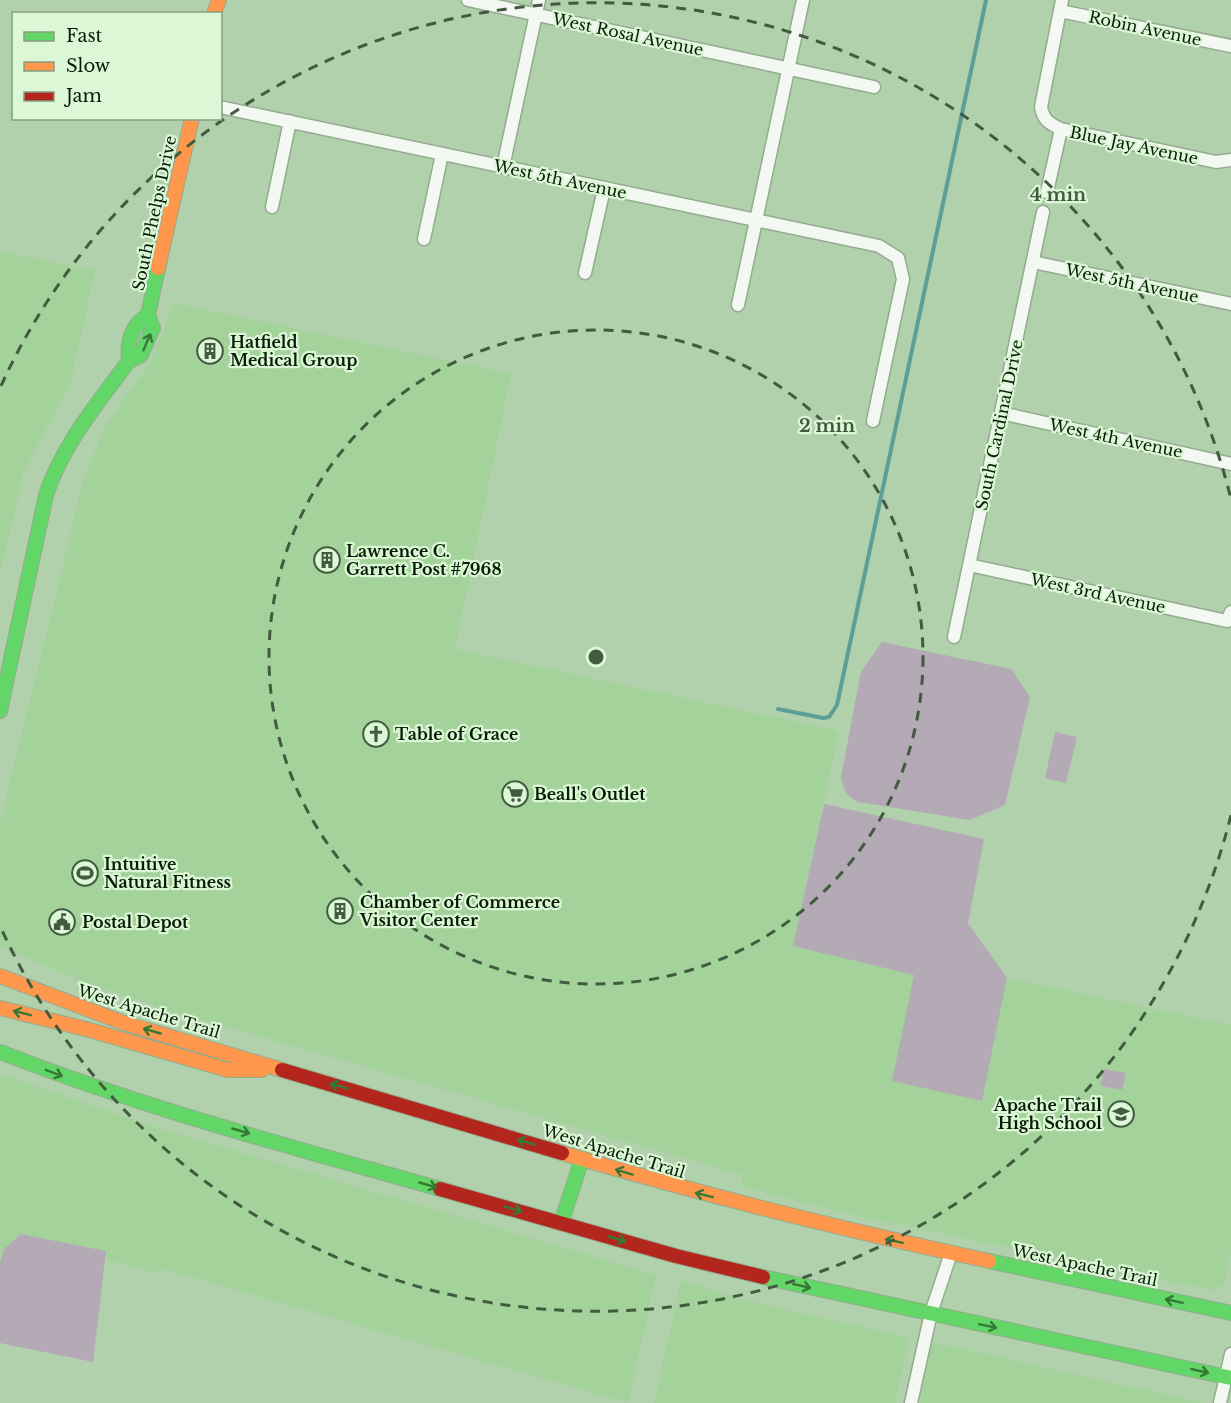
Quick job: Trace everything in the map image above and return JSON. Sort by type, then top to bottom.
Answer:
[{"type":"main road","name":"South Phelps Drive","points":[[0,711],[46,495],[53,474],[69,442],[129,361],[141,355],[153,328],[148,315],[192,120]]},
{"type":"main road","name":"West Apache Trail","points":[[0,975],[46,995],[124,1023],[667,1185],[819,1225],[1231,1313]]},
{"type":"main road","points":[[0,1008],[86,1029],[228,1070],[285,1070]]},
{"type":"main road","points":[[0,1052],[79,1083],[153,1107],[676,1256],[1228,1378]]},
{"type":"main road","points":[[561,1223],[582,1159]]},
{"type":"street","name":"West Rosal Avenue","points":[[468,0],[874,87]]},
{"type":"street","points":[[503,167],[539,0]]},
{"type":"street","points":[[738,306],[802,0]]},
{"type":"street","name":"Robin Avenue","points":[[1061,5],[1231,46]]},
{"type":"street","name":"Blue Jay Avenue","points":[[1061,5],[1042,99],[1042,116],[1050,124],[1061,129],[1216,162],[1231,160]]},
{"type":"street","name":"West 5th Avenue","points":[[222,107],[879,246],[898,258],[903,279],[873,421]]},
{"type":"street","points":[[272,207],[290,121]]},
{"type":"street","points":[[1047,192],[1061,129]]},
{"type":"street","points":[[424,240],[442,154]]},
{"type":"street","points":[[585,273],[604,189]]},
{"type":"street","name":"South Cardinal Drive","points":[[954,637],[1043,212]]},
{"type":"street","name":"West 5th Avenue","points":[[1033,262],[1231,304]]},
{"type":"street","name":"West 4th Avenue","points":[[1001,413],[1231,464]]},
{"type":"street","name":"West 3rd Avenue","points":[[969,565],[1229,616]]},
{"type":"street","points":[[911,1403],[931,1313],[951,1253]]},
{"type":"street","points":[[1220,1403],[1228,1378],[1231,1354]]},
{"type":"shaded area","points":[[0,251],[95,271],[70,386],[24,470],[0,574]]},
{"type":"shaded area","points":[[174,303],[511,374],[455,649],[839,731],[793,945],[915,975],[892,1081],[982,1100],[1007,978],[1231,1025],[1231,1249],[1224,1284],[1213,1290],[863,1217],[741,1186],[743,1175],[164,1009],[88,984],[0,946],[0,824],[84,478],[107,423],[150,364]]},
{"type":"shaded area","points":[[882,642],[1011,669],[1030,697],[1005,805],[970,820],[858,802],[846,792],[841,777],[861,672]]},
{"type":"shaded area","points":[[1055,732],[1077,737],[1066,783],[1045,778]]},
{"type":"shaded area","points":[[824,804],[984,839],[968,923],[1007,978],[982,1101],[892,1081],[914,975],[793,946]]},
{"type":"shaded area","points":[[1104,1069],[1126,1073],[1122,1090],[1100,1086]]},
{"type":"shaded area","points":[[0,1074],[155,1127],[656,1275],[628,1403],[159,1268],[158,1274],[105,1259],[106,1251],[21,1234],[4,1249],[0,1263]]},
{"type":"shaded area","points":[[21,1234],[106,1251],[93,1362],[0,1343],[0,1263],[4,1249]]},
{"type":"shaded area","points":[[681,1281],[741,1299],[909,1338],[895,1403],[654,1403]]},
{"type":"shaded area","points":[[932,1342],[1203,1403],[920,1403]]},
{"type":"waterway","points":[[778,709],[823,718],[829,717],[837,705],[986,0]]},
{"type":"traffic: fast","points":[[0,711],[46,495],[53,476],[82,425],[129,361],[141,355],[153,328],[148,315],[158,268]]},
{"type":"traffic: fast","points":[[129,361],[131,335],[142,319],[148,315]]},
{"type":"traffic: fast","points":[[0,1052],[163,1109],[440,1189]]},
{"type":"traffic: fast","points":[[561,1223],[582,1159]]},
{"type":"traffic: fast","points":[[989,1261],[1231,1313]]},
{"type":"traffic: fast","points":[[763,1277],[1231,1378]]},
{"type":"traffic: slow","points":[[215,12],[219,0]]},
{"type":"traffic: slow","points":[[158,268],[192,120]]},
{"type":"traffic: slow","points":[[0,976],[124,1023],[282,1070]]},
{"type":"traffic: slow","points":[[0,1008],[86,1029],[228,1070],[262,1070]]},
{"type":"traffic: slow","points":[[562,1153],[774,1211],[989,1261]]},
{"type":"traffic: jam","points":[[282,1070],[562,1153]]},
{"type":"traffic: jam","points":[[440,1189],[676,1256],[763,1277]]},
{"type":"place","name":"Hatfield Medical Group","points":[[210,351]]},
{"type":"place","name":"Lawrence C. Garrett Post #7968","points":[[327,560]]},
{"type":"place","name":"Table of Grace","points":[[376,734]]},
{"type":"place","name":"Beall's Outlet","points":[[515,794]]},
{"type":"place","name":"Intuitive Natural Fitness","points":[[85,873]]},
{"type":"place","name":"Chamber of Commerce Visitor Center","points":[[340,911]]},
{"type":"place","name":"Postal Depot","points":[[62,922]]},
{"type":"place","name":"Apache Trail High School","points":[[1121,1114]]}]
